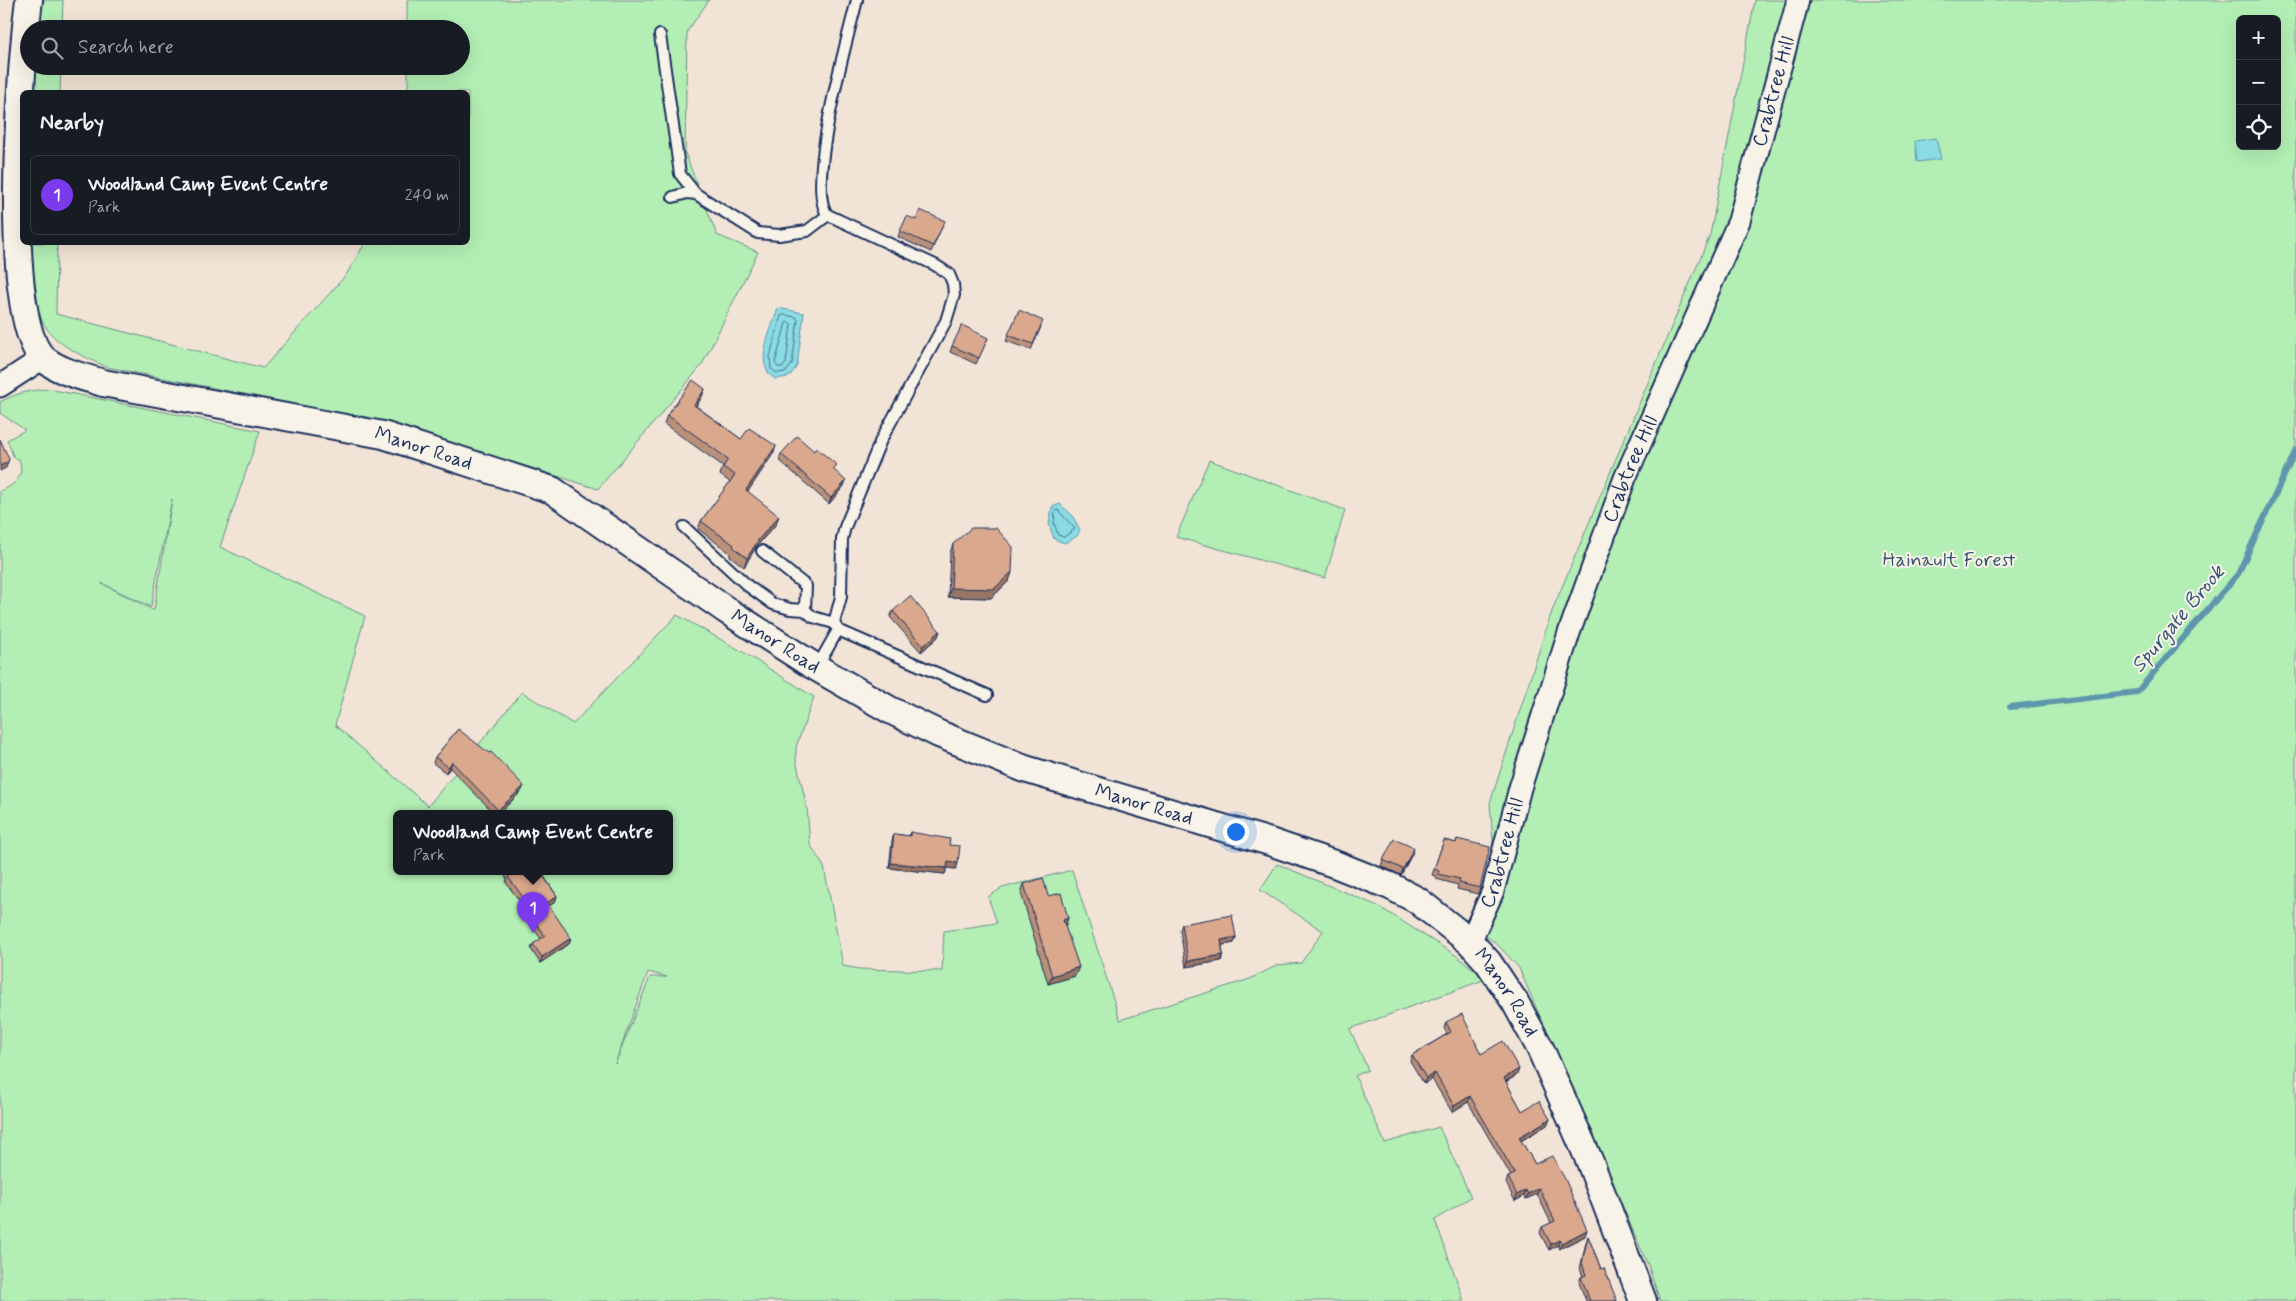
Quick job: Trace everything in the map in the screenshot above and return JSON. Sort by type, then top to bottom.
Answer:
[{"type":"street","name":"Manor Road","points":[[28,20],[29,0]]},
{"type":"street","name":"Crabtree Hill","points":[[1470,942],[1493,891],[1520,788],[1568,633],[1625,478],[1739,221],[1798,0]]},
{"type":"street","name":"Manor Road","points":[[22,90],[24,75]]},
{"type":"street","name":"Manor Road","points":[[20,123],[16,178],[21,303],[30,337],[44,358],[73,373],[103,382],[383,435],[552,490],[726,610],[816,668],[939,734],[1025,769],[1270,842],[1338,865],[1390,886],[1417,900],[1470,942],[1488,962],[1515,1002],[1540,1048],[1590,1162],[1643,1301]]},
{"type":"street","points":[[0,386],[44,358]]},
{"type":"lane","points":[[816,668],[836,627],[841,597],[842,539],[846,527],[881,440],[946,321],[954,295],[954,284],[949,274],[916,255],[828,215],[822,205],[820,173],[829,118],[857,0]]},
{"type":"lane","points":[[660,35],[680,174],[696,194],[758,232],[779,235],[807,231],[828,215]]},
{"type":"lane","points":[[673,197],[687,193],[696,194]]},
{"type":"lane","points":[[684,528],[748,586],[766,599],[790,609],[805,610],[813,617],[988,695]]},
{"type":"lane","points":[[762,551],[806,586],[805,610]]},
{"type":"green space","points":[[39,0],[63,0],[62,20],[37,20]]},
{"type":"green space","points":[[407,0],[709,0],[687,32],[685,153],[717,235],[758,252],[702,365],[598,489],[386,422],[107,367],[82,356],[64,345],[51,334],[42,322],[34,290],[31,245],[57,245],[56,314],[263,368],[346,275],[364,245],[470,245],[470,90],[408,90],[408,75],[470,75],[470,20],[407,20]]},
{"type":"green space","name":"Hainault Forest","points":[[1755,0],[2296,0],[2296,1301],[1660,1301],[1648,1265],[1519,968],[1497,944],[1469,924],[1484,899],[1493,841],[1490,803],[1552,611],[1710,235]]},
{"type":"green space","points":[[32,75],[61,75],[60,90],[31,90]]},
{"type":"green space","points":[[49,389],[260,431],[220,547],[365,616],[335,725],[428,806],[522,692],[573,724],[677,615],[743,652],[814,697],[796,747],[796,760],[807,808],[810,844],[824,867],[843,966],[859,969],[942,971],[944,931],[997,923],[988,897],[1002,888],[1072,870],[1120,1020],[1250,979],[1278,965],[1301,963],[1323,931],[1260,890],[1277,864],[1378,906],[1457,956],[1486,979],[1350,1029],[1368,1070],[1355,1076],[1385,1143],[1439,1127],[1471,1197],[1435,1220],[1464,1301],[0,1301],[0,491],[14,483],[21,471],[19,459],[14,458],[7,440],[25,430],[0,413],[0,402],[30,391]],"holes":[[[172,499],[154,610],[101,583],[151,607]],[[648,972],[667,977],[650,977],[615,1064]]]},
{"type":"green space","points":[[1209,460],[1345,510],[1325,578],[1176,537]]},
{"type":"water","points":[[1936,138],[1941,159],[1917,162],[1915,141]]},
{"type":"water","points":[[778,308],[804,313],[797,366],[789,377],[775,379],[768,373],[764,355],[768,336]]},
{"type":"water","points":[[1060,504],[1072,515],[1080,530],[1077,536],[1065,543],[1054,539],[1049,524],[1052,507]]},
{"type":"building","points":[[920,210],[945,221],[933,246],[900,231],[907,216],[916,220]]},
{"type":"building","points":[[1019,310],[1043,321],[1033,344],[1008,335]]},
{"type":"building","points":[[962,325],[988,338],[979,358],[952,346]]},
{"type":"building","points":[[693,380],[705,389],[694,405],[741,439],[749,428],[776,446],[746,490],[779,516],[759,539],[747,558],[733,547],[734,545],[701,521],[735,475],[723,467],[728,459],[667,415]]},
{"type":"building","points":[[797,436],[814,451],[816,448],[837,465],[833,469],[846,481],[831,498],[781,454]]},
{"type":"building","points":[[0,439],[9,459],[8,462],[0,466]]},
{"type":"building","points":[[971,528],[996,528],[1013,547],[1012,572],[994,589],[951,588],[953,544]]},
{"type":"building","points":[[910,596],[940,631],[923,646],[893,611]]},
{"type":"building","points":[[458,729],[489,753],[491,752],[524,786],[498,810],[452,762],[448,767],[435,757]]},
{"type":"building","points":[[910,832],[950,839],[949,845],[960,846],[958,863],[948,862],[947,868],[891,863],[894,834],[910,836]]},
{"type":"building","points":[[1394,839],[1414,848],[1403,869],[1383,860]]},
{"type":"building","points":[[1457,839],[1490,847],[1480,888],[1459,883],[1460,879],[1438,874],[1439,871],[1434,869],[1444,840],[1456,843]]},
{"type":"building","points":[[511,875],[542,875],[557,896],[547,903],[571,938],[542,957],[533,944],[545,936],[522,903],[526,901],[508,877]]},
{"type":"building","points":[[1043,878],[1048,896],[1061,893],[1068,918],[1063,920],[1079,967],[1052,976],[1024,884]]},
{"type":"building","points":[[1232,915],[1236,937],[1221,940],[1223,955],[1188,961],[1182,924]]},
{"type":"building","points":[[1462,1014],[1481,1054],[1503,1041],[1519,1069],[1504,1078],[1522,1111],[1539,1101],[1550,1119],[1519,1137],[1535,1164],[1552,1156],[1565,1179],[1587,1230],[1562,1243],[1560,1240],[1551,1244],[1542,1227],[1555,1221],[1539,1188],[1528,1194],[1526,1190],[1517,1195],[1508,1177],[1515,1174],[1470,1096],[1454,1106],[1435,1073],[1426,1078],[1412,1055],[1451,1032],[1446,1022]]},
{"type":"building","points":[[1588,1236],[1601,1269],[1604,1268],[1617,1301],[1590,1301],[1581,1277],[1586,1275],[1582,1263]]},
{"type":"waterway","name":"Spurgate Brook","points":[[2010,707],[2137,692],[2238,574],[2296,450]]},
{"type":"place","name":"Woodland Camp Event Centre","points":[[533,933]]}]
